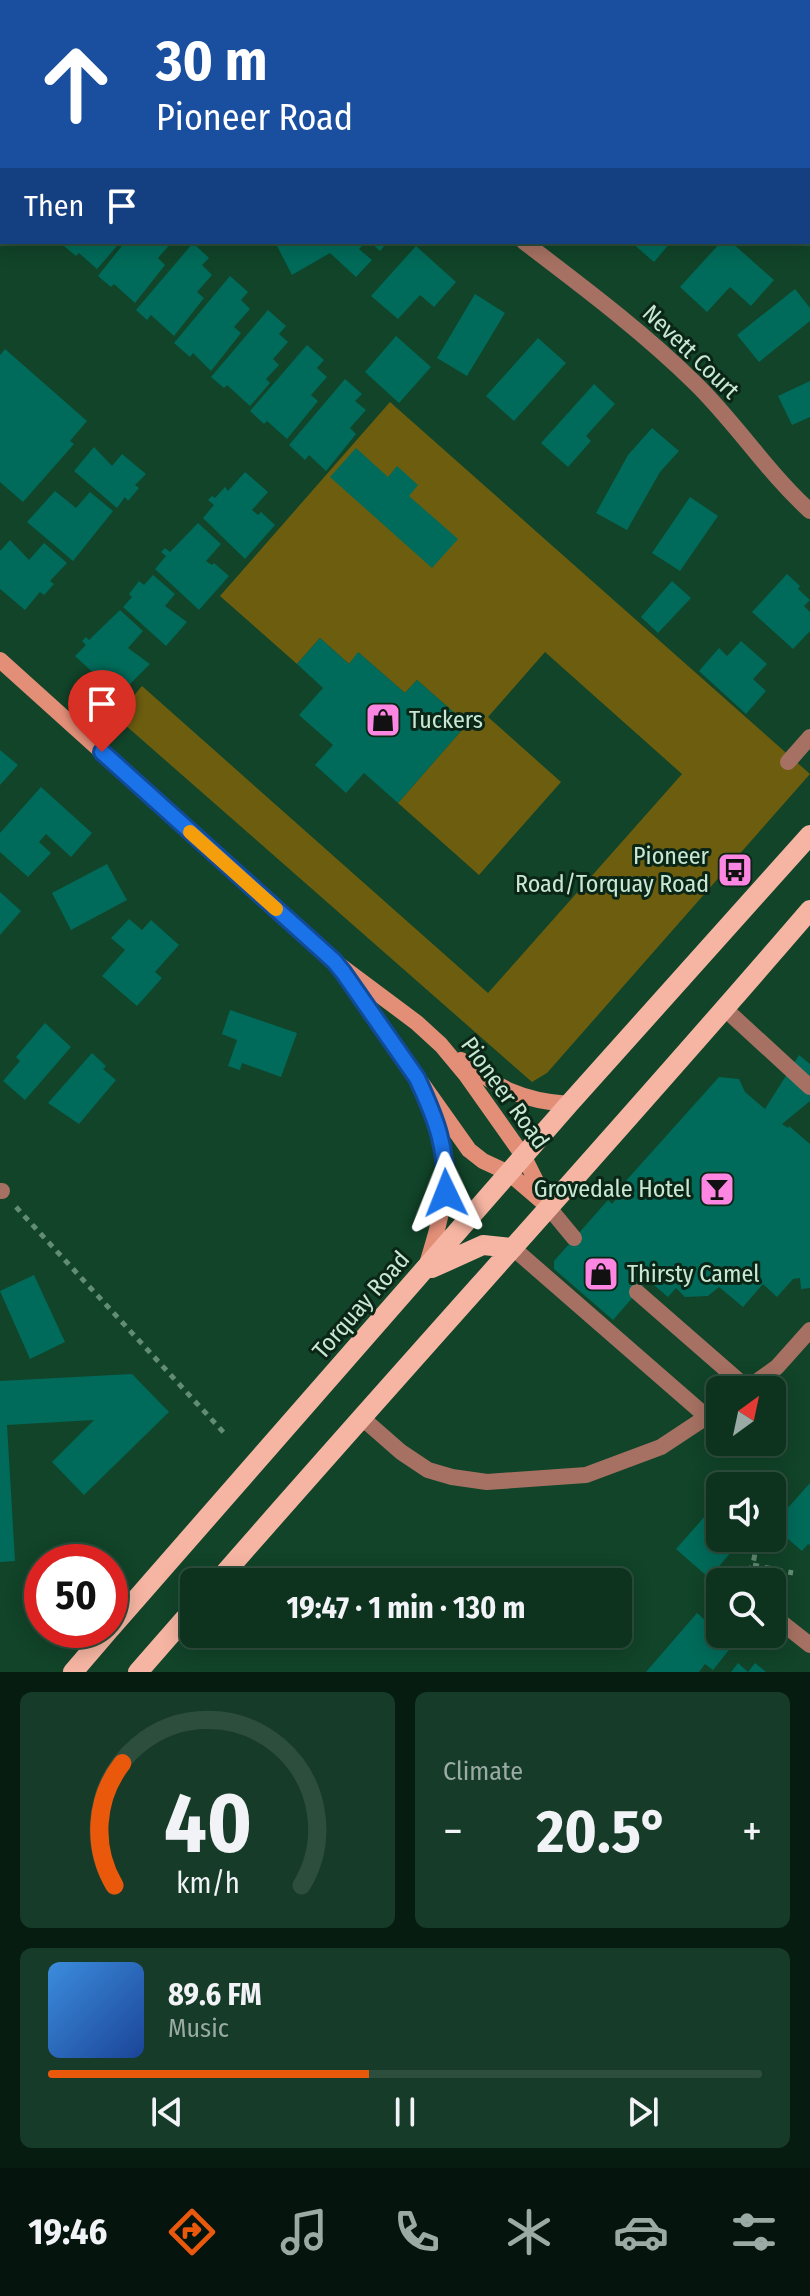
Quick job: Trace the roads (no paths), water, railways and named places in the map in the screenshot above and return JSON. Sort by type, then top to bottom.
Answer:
[{"type":"main road","name":"Pioneer Road","points":[[0,660],[334,961],[417,1023],[441,1045],[524,1157],[550,1209]]},
{"type":"main road","name":"Torquay Road","points":[[128,1609],[569,1104],[810,835]]},
{"type":"main road","points":[[229,1568],[550,1209],[810,910]]},
{"type":"main road","name":"Pioneer Road","points":[[334,961],[469,1150],[483,1161],[509,1173],[550,1209]]},
{"type":"main road","points":[[441,1045],[510,1093],[528,1099],[569,1104]]},
{"type":"main road","points":[[417,1078],[442,1137],[446,1175],[445,1201],[425,1271]]},
{"type":"main road","points":[[425,1271],[483,1245],[513,1248]]},
{"type":"main road","points":[[138,1672],[180,1624]]},
{"type":"main road","name":"Torquay Road","points":[[73,1672],[94,1648]]},
{"type":"street","name":"Nevett Court","points":[[527,244],[614,311],[696,384],[784,487],[810,511]]},
{"type":"street","points":[[788,762],[810,737]]},
{"type":"street","points":[[725,1009],[810,1087]]},
{"type":"street","points":[[550,1209],[574,1238]]},
{"type":"street","points":[[513,1248],[706,1407]]},
{"type":"street","points":[[637,1292],[731,1376]]},
{"type":"street","points":[[764,1376],[777,1367],[810,1330]]},
{"type":"street","points":[[361,1417],[401,1452],[428,1470],[487,1482],[586,1475],[661,1447],[706,1418]]},
{"type":"street","points":[[786,1626],[810,1645]]},
{"type":"place","name":"Tuckers","points":[[383,720]]},
{"type":"place","name":"Pioneer Road/Torquay Road","points":[[735,870]]},
{"type":"place","name":"Grovedale Hotel","points":[[717,1189]]},
{"type":"place","name":"Thirsty Camel","points":[[601,1274]]}]
